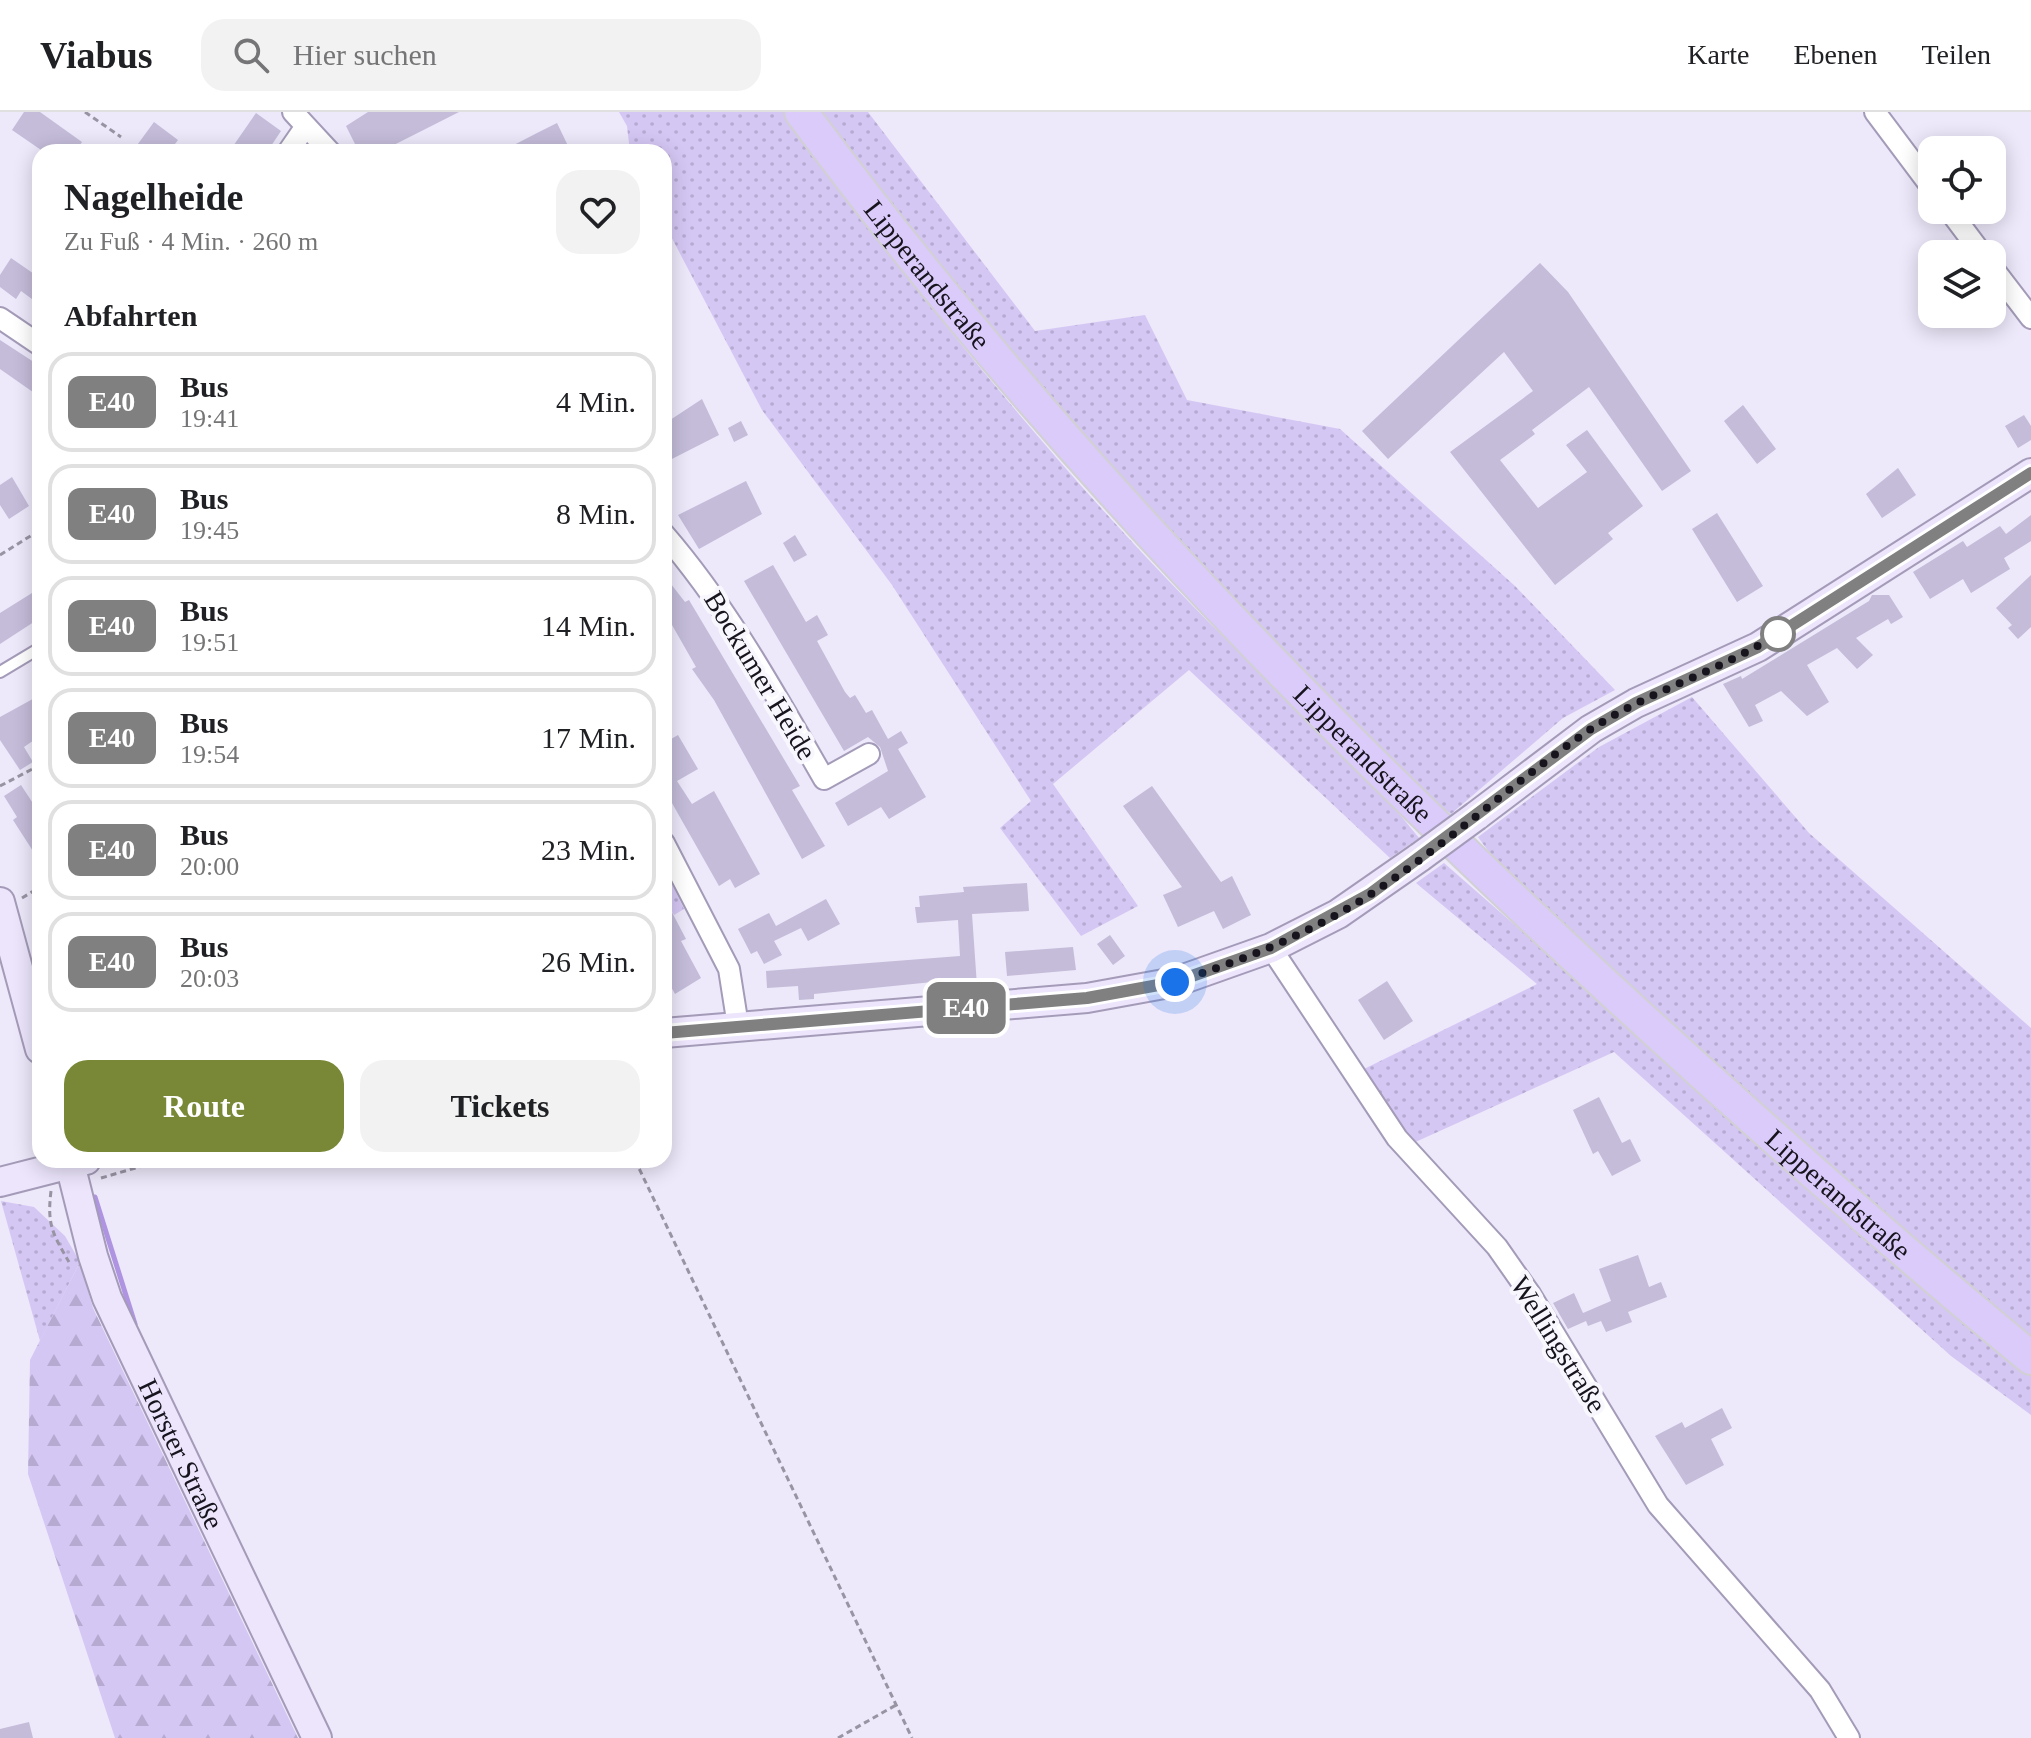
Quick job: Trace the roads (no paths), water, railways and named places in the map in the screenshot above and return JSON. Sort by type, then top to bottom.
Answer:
[{"type":"main road","name":"Lipperandstraße","points":[[801,112],[888,230],[1002,369],[1235,626],[1421,814],[1557,940],[1813,1173],[2031,1358]]},
{"type":"street","points":[[1875,112],[1918,169]]},
{"type":"street","points":[[291,144],[300,119],[323,144]]},
{"type":"street","points":[[2006,285],[2031,318]]},
{"type":"street","points":[[0,318],[32,340]]},
{"type":"street","points":[[672,1032],[1087,998],[1175,982],[1271,948],[1338,914],[1591,729],[1636,703],[1758,647],[2031,473]]},
{"type":"street","name":"Bockumer Heide","points":[[672,543],[701,576],[748,647],[824,779],[869,754]]},
{"type":"street","points":[[672,859],[729,969],[738,1026]]},
{"type":"street","points":[[0,902],[32,1020]]},
{"type":"street","name":"Wellingstraße","points":[[1271,948],[1397,1138],[1497,1247],[1530,1294],[1658,1505],[1820,1690],[1849,1738]]},
{"type":"street","points":[[0,1182],[70,1168]]},
{"type":"street","name":"Horster Straße","points":[[75,1168],[107,1298],[317,1738]]},
{"type":"lane","points":[[0,672],[32,653]]},
{"type":"waterway","points":[[95,1197],[135,1324]]}]
